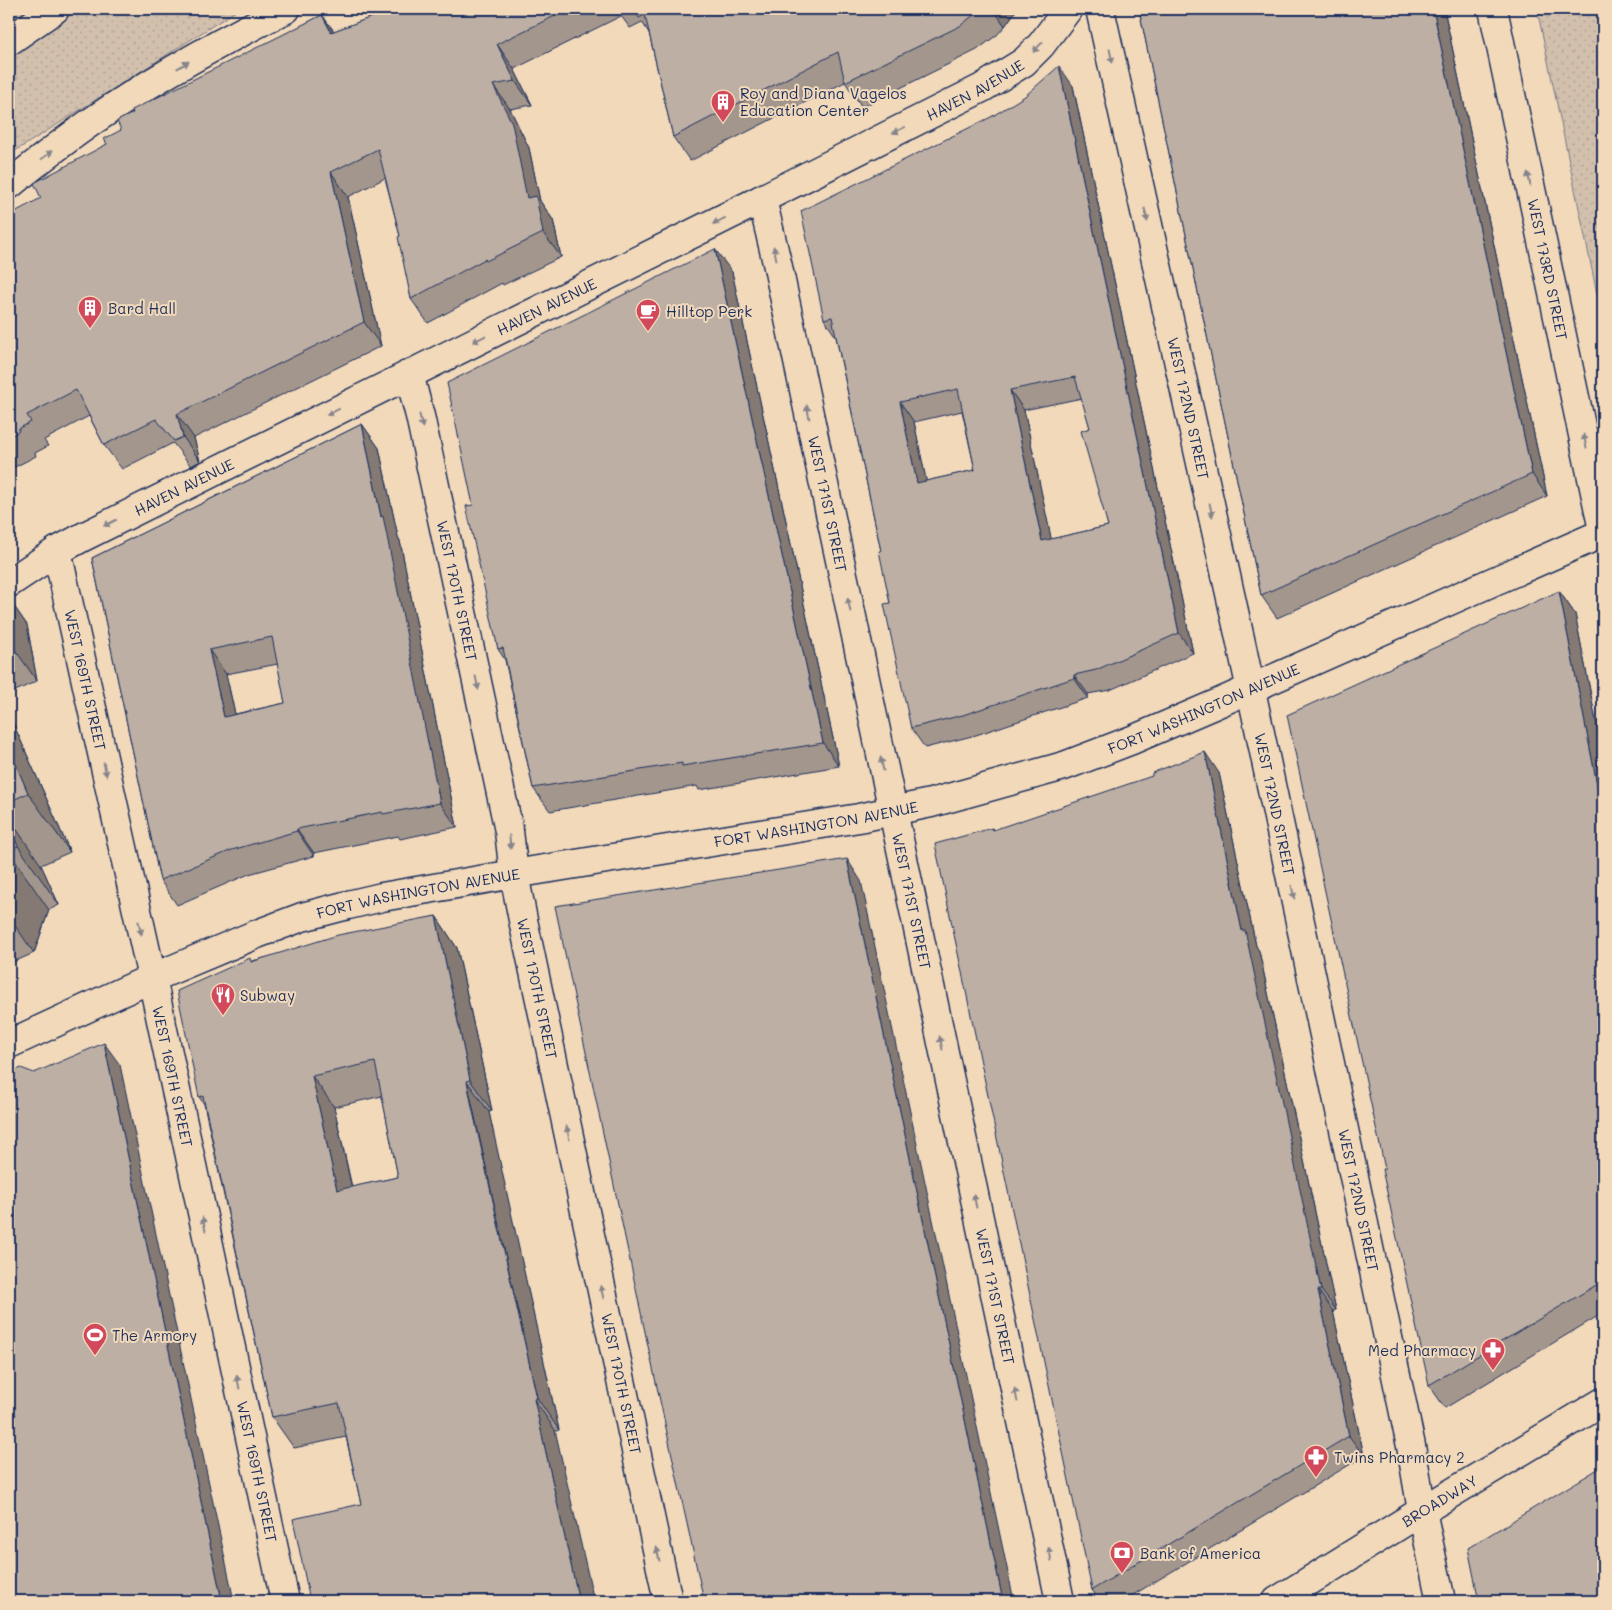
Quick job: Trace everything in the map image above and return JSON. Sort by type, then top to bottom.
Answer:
[{"type":"main road","points":[[9,41],[55,9]]},
{"type":"main road","points":[[9,185],[95,119],[206,51],[286,9]]},
{"type":"main road","name":"HAVEN AVENUE","points":[[9,583],[57,551],[1004,76],[1024,62],[1041,45],[1068,9]]},
{"type":"main road","name":"WEST 172ND STREET","points":[[1100,9],[1249,689],[1411,1446],[1422,1511],[1441,1601]]},
{"type":"main road","name":"WEST 173RD STREET","points":[[1493,9],[1603,532]]},
{"type":"main road","name":"WEST 171ST STREET","points":[[762,199],[778,267],[1060,1601]]},
{"type":"main road","name":"WEST 170TH STREET","points":[[409,374],[420,416],[509,831],[514,874],[668,1601]]},
{"type":"main road","name":"FORT WASHINGTON AVENUE","points":[[9,1044],[152,978],[302,917],[382,897],[892,812],[1064,766],[1132,740],[1603,532]]},
{"type":"main road","name":"WEST 169TH STREET","points":[[57,551],[152,978],[285,1601]]},
{"type":"main road","name":"BROADWAY","points":[[1277,1601],[1603,1402]]},
{"type":"shaded area","points":[[9,9],[239,9],[9,155]]},
{"type":"shaded area","points":[[1537,9],[1603,9],[1603,322]]},
{"type":"building","points":[[394,9],[569,9],[497,44],[515,81],[493,85],[512,123],[527,198],[536,196],[543,233],[486,261],[485,259],[411,299],[398,237],[400,236],[378,149],[331,172],[364,322],[177,414],[183,437],[174,441],[156,419],[104,445],[76,390],[27,415],[31,422],[18,429],[19,431],[9,437],[9,215],[41,198],[34,183],[107,144],[104,139],[121,130],[117,121],[133,113],[132,110],[322,15],[331,32]]},
{"type":"building","points":[[634,9],[981,9],[960,26],[845,82],[838,52],[673,137],[645,15],[639,18]]},
{"type":"building","points":[[1139,9],[1433,9],[1532,474],[1261,595]]},
{"type":"building","points":[[1059,66],[1179,633],[1096,670],[1074,675],[1074,678],[963,715],[911,728],[884,604],[890,603],[879,551],[881,551],[832,317],[824,319],[801,211],[991,117],[1025,96]],"holes":[[[1075,377],[1090,428],[1081,431],[1108,526],[1042,541],[1010,390]],[[958,389],[975,470],[917,483],[900,402]]]},
{"type":"building","points":[[715,249],[823,743],[682,766],[682,763],[533,788],[503,648],[498,649],[466,506],[473,505],[447,383]]},
{"type":"building","points":[[362,424],[381,517],[383,516],[440,803],[383,814],[382,812],[297,829],[297,831],[232,850],[160,880],[92,558]],"holes":[[[272,637],[285,703],[224,717],[209,650]]]},
{"type":"building","points":[[1559,591],[1603,815],[1603,1281],[1429,1385],[1382,1169],[1385,1169],[1287,715]]},
{"type":"building","points":[[9,748],[28,793],[9,802]]},
{"type":"building","points":[[1205,752],[1242,931],[1245,930],[1281,1098],[1321,1290],[1318,1290],[1349,1436],[1092,1590],[935,844],[992,828],[993,830],[1152,776],[1152,773]]},
{"type":"building","points":[[9,826],[18,846],[9,850]]},
{"type":"building","points":[[847,859],[1003,1601],[704,1601],[555,906]]},
{"type":"building","points":[[436,916],[470,1080],[467,1081],[472,1107],[537,1398],[534,1399],[579,1601],[310,1601],[293,1519],[361,1504],[339,1403],[272,1417],[203,1096],[199,1097],[177,991],[250,958],[251,962],[338,935]],"holes":[[[375,1062],[398,1177],[337,1190],[312,1076]]]},
{"type":"building","name":"The Armory","points":[[104,1043],[222,1601],[9,1601],[9,1074],[21,1068],[34,1073]]},
{"type":"building","points":[[1603,1466],[1603,1601],[1479,1601],[1468,1548]]},
{"type":"place","name":"Roy and Diana Vagelos Education Center","points":[[723,123]]},
{"type":"place","name":"Bard Hall","points":[[90,329]]},
{"type":"place","name":"Hilltop Perk","points":[[648,332]]},
{"type":"place","name":"Subway","points":[[223,1016]]},
{"type":"place","name":"The Armory","points":[[95,1356]]},
{"type":"place","name":"Med Pharmacy","points":[[1493,1371]]},
{"type":"place","name":"Twins Pharmacy 2","points":[[1316,1478]]},
{"type":"place","name":"Bank of America","points":[[1122,1574]]}]
